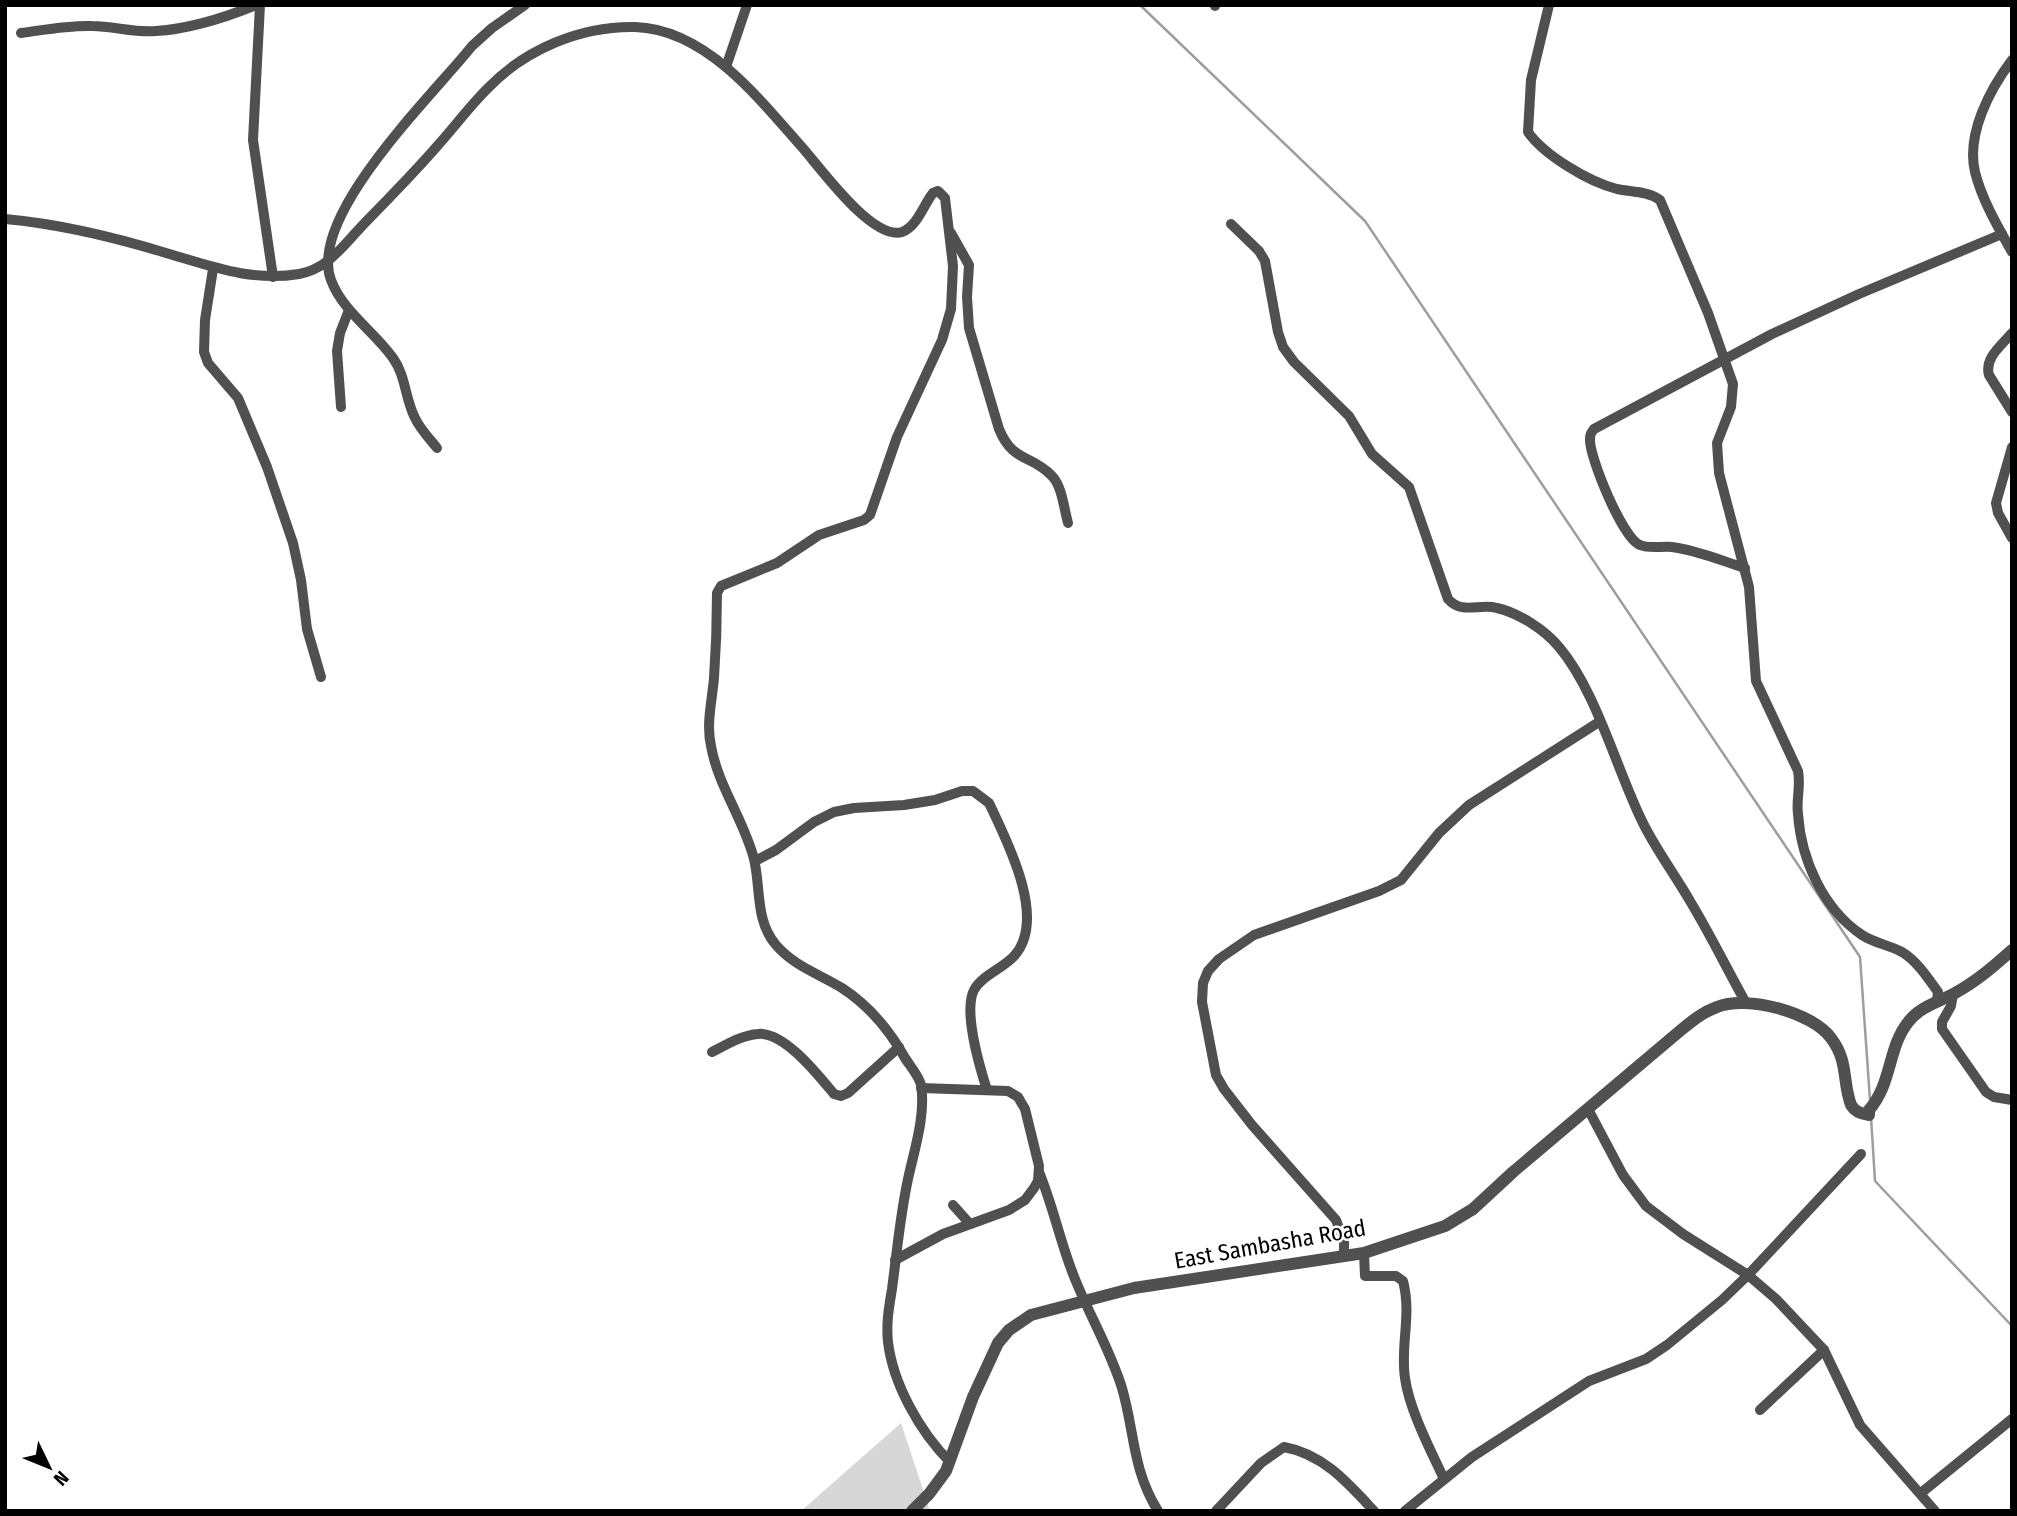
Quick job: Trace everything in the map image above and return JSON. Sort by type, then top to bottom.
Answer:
[{"type":"street","points":[[21,33],[91,26],[156,32],[222,19],[258,5],[253,140],[273,277]]},
{"type":"street","points":[[437,448],[414,417],[403,378],[394,360],[335,292],[326,264],[340,219],[366,171],[472,46],[525,5]]},
{"type":"street","points":[[726,67],[747,5]]},
{"type":"street","points":[[1549,5],[1531,80],[1528,132],[1543,148],[1577,171],[1601,183],[1649,194],[1660,200],[1725,358],[1733,384],[1734,396],[1718,440],[1717,462],[1752,603],[1756,681],[1798,771],[1798,824],[1813,874],[1836,911],[1855,929],[1872,941],[1902,952],[1916,964],[1938,992],[1937,1000],[1978,979],[2012,950]]},
{"type":"street","points":[[5,219],[81,231],[168,253],[212,269],[273,277],[299,274],[326,264],[420,166],[486,89],[520,62],[542,50],[596,29],[635,27],[662,30],[693,45],[726,67],[788,131],[847,199],[865,216],[892,233],[900,232],[914,223],[933,192],[938,191],[945,198],[950,230],[953,298],[947,325],[897,437],[870,515],[864,520],[819,535],[777,563],[721,586],[718,593],[708,732],[717,770],[744,829],[755,861],[760,909],[773,942],[804,969],[843,989],[880,1021],[920,1082],[918,1128],[901,1216],[887,1318],[888,1344],[916,1419],[934,1446],[950,1462]]},
{"type":"street","points":[[2012,60],[2001,74],[1985,105],[1973,150],[1979,184],[2012,252]]},
{"type":"street","points":[[1231,224],[1259,251],[1265,261],[1283,348],[1349,416],[1372,454],[1409,487],[1448,599],[1459,608],[1495,607],[1511,612],[1543,631],[1559,646],[1574,668],[1643,822],[1746,1003]]},
{"type":"street","points":[[950,230],[969,265],[969,328],[1002,436],[1012,451],[1052,476],[1059,488],[1068,523]]},
{"type":"street","points":[[1745,568],[1686,550],[1636,544],[1615,511],[1594,459],[1590,441],[1595,427],[1725,358],[1859,294],[2002,234]]},
{"type":"street","points":[[212,269],[204,352],[208,362],[238,398],[267,467],[293,543],[307,629],[321,677]]},
{"type":"street","points":[[341,407],[337,351],[340,332],[349,310]]},
{"type":"street","points":[[2012,333],[1989,360],[1987,368],[2012,412]]},
{"type":"street","points":[[2012,447],[1996,503],[1998,513],[2012,538]]},
{"type":"street","points":[[1344,1256],[1344,1241],[1336,1220],[1252,1125],[1216,1075],[1202,1002],[1203,983],[1208,971],[1219,959],[1254,935],[1379,891],[1401,880],[1439,833],[1469,805],[1599,722]]},
{"type":"street","points":[[755,861],[834,812],[935,800],[962,791],[973,791],[981,795],[989,803],[1020,878],[1027,915],[1027,926],[1020,950],[976,987],[972,997],[971,1020],[987,1090]]},
{"type":"street","points":[[1953,994],[1951,1006],[1942,1021],[1942,1029],[1986,1092],[1994,1097],[2012,1100]]},
{"type":"street","name":"East Sambasha Road","points":[[912,1511],[929,1494],[950,1462],[973,1397],[998,1343],[1009,1330],[1031,1315],[1133,1288],[1364,1253],[1445,1226],[1473,1209],[1697,1017],[1724,1004],[1746,1003],[1777,1009],[1805,1018],[1825,1032],[1845,1065],[1851,1104],[1861,1114],[1869,1115],[1868,1110],[1886,1083],[1894,1050],[1906,1025],[1922,1009],[1937,1000]]},
{"type":"street","points":[[712,1052],[751,1035],[773,1035],[806,1063],[834,1094],[841,1096],[848,1093],[899,1047]]},
{"type":"street","points":[[921,1088],[1012,1093],[1022,1102],[1039,1172],[1052,1204],[1073,1273],[1114,1366],[1128,1411],[1141,1479],[1158,1511]]},
{"type":"street","points":[[1588,1109],[1607,1148],[1636,1195],[1683,1234],[1748,1275],[1776,1299],[1824,1350],[1860,1425],[1935,1511]]},
{"type":"street","points":[[1405,1511],[1472,1457],[1589,1381],[1646,1359],[1667,1345],[1748,1275],[1861,1154]]},
{"type":"street","points":[[895,1260],[943,1234],[1019,1205],[1034,1188],[1039,1172]]},
{"type":"street","points":[[953,1205],[970,1224]]},
{"type":"street","points":[[1364,1253],[1365,1276],[1396,1276],[1403,1281],[1407,1312],[1405,1378],[1417,1415],[1444,1479]]},
{"type":"street","points":[[1760,1410],[1824,1350]]},
{"type":"street","points":[[1920,1493],[2012,1419]]},
{"type":"street","points":[[1216,1511],[1261,1463],[1284,1447],[1325,1464],[1351,1485],[1374,1511]]},
{"type":"shaded area","points":[[901,1423],[930,1511],[801,1511]]},
{"type":"waterway","points":[[1140,5],[1365,221],[1860,957],[1870,1100]]},
{"type":"waterway","points":[[1871,1117],[1875,1181],[2012,1326]]}]
